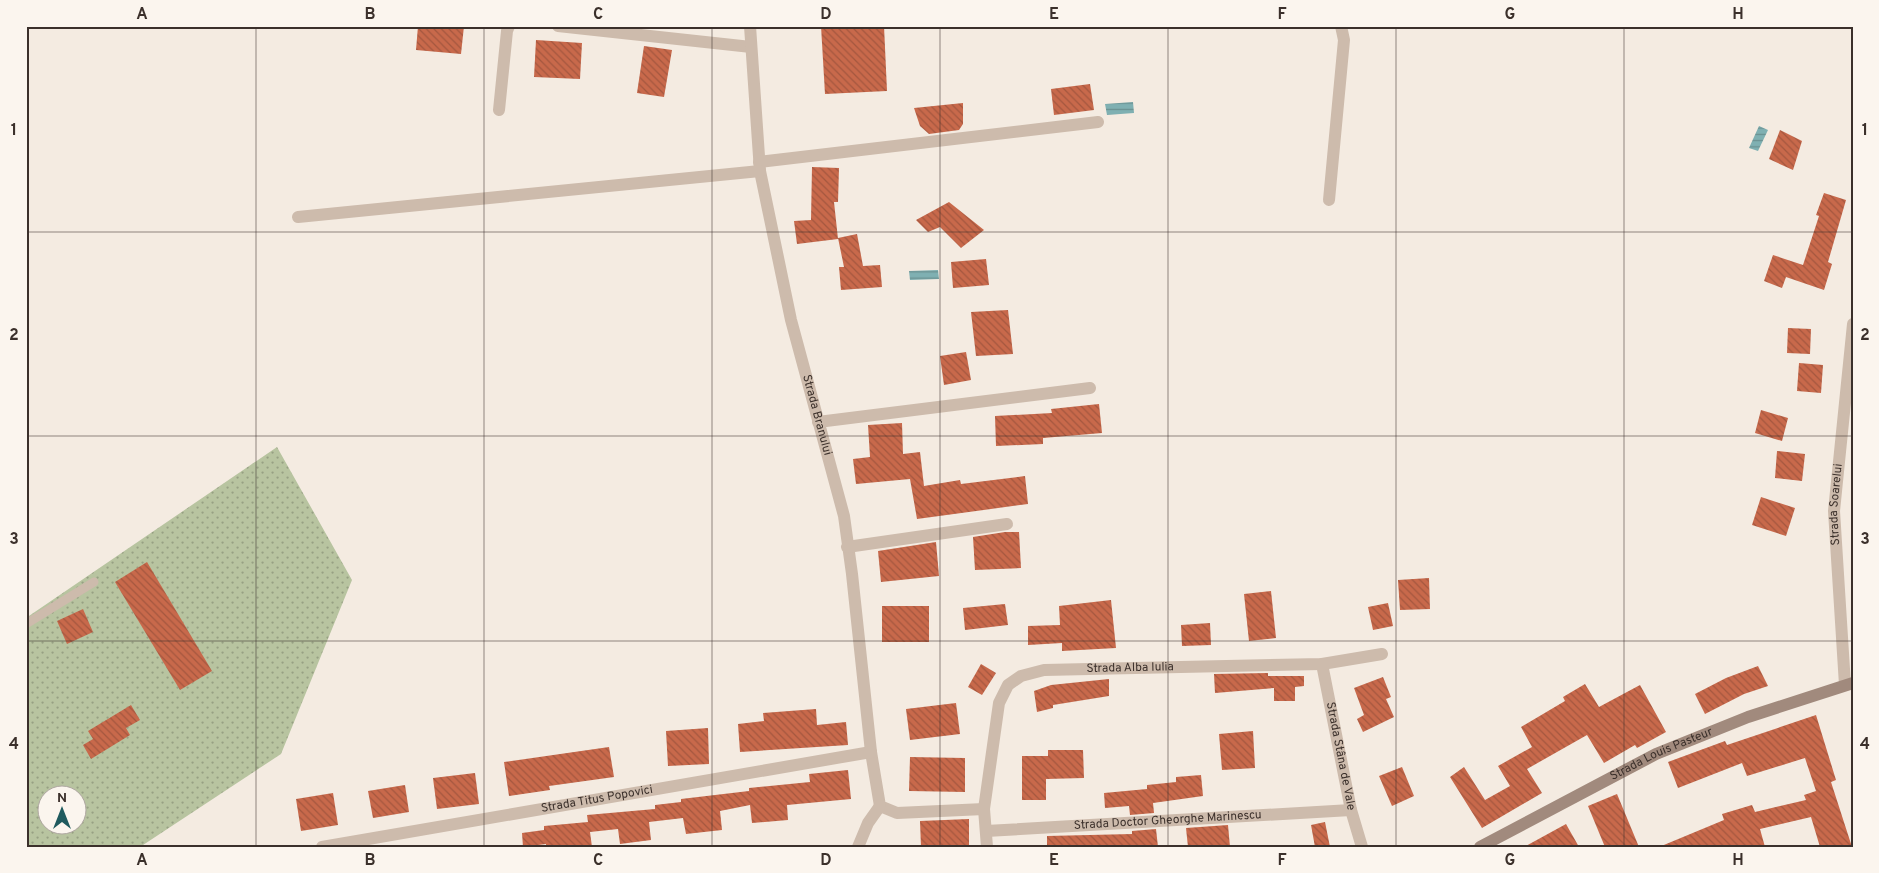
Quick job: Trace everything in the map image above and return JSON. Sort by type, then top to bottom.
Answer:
[{"type":"main road","name":"Strada Louis Pasteur","points":[[1480,847],[1656,754],[1748,717],[1849,684]]},
{"type":"street","points":[[499,110],[509,26]]},
{"type":"street","points":[[558,26],[751,46]]},
{"type":"street","name":"Strada Branului","points":[[750,26],[760,166],[784,287],[844,516],[871,752],[880,806]]},
{"type":"street","points":[[1330,200],[1344,40],[1341,26]]},
{"type":"street","points":[[298,217],[760,166],[1098,122]]},
{"type":"street","name":"Strada Soarelui","points":[[1849,684],[1834,512],[1853,324]]},
{"type":"street","points":[[818,422],[1090,388]]},
{"type":"street","points":[[847,547],[1006,524]]},
{"type":"street","name":"Strada Alba Iulia","points":[[984,809],[998,703],[1008,685],[1021,676],[1044,670],[1322,664],[1382,654]]},
{"type":"street","name":"Strada Stâna de Vale","points":[[1322,664],[1351,810],[1362,847]]},
{"type":"street","name":"Strada Titus Popovici","points":[[322,847],[871,752]]},
{"type":"street","points":[[858,847],[868,823],[880,806],[897,813],[984,809],[986,847]]},
{"type":"street","name":"Strada Doctor Gheorghe Marinescu","points":[[986,832],[1351,810]]},
{"type":"lane","points":[[26,624],[94,582]]},
{"type":"green space","points":[[277,447],[352,580],[281,754],[140,847],[26,847],[26,618]]},
{"type":"water","points":[[1133,102],[1134,113],[1107,115],[1105,104]]},
{"type":"water","points":[[1759,126],[1768,130],[1758,151],[1749,148]]},
{"type":"water","points":[[938,270],[939,279],[910,280],[909,271]]},
{"type":"building","points":[[418,26],[464,26],[461,54],[416,50]]},
{"type":"building","points":[[821,26],[884,26],[887,91],[825,94]]},
{"type":"building","points":[[536,40],[582,43],[580,79],[534,77]]},
{"type":"building","points":[[644,46],[672,50],[664,97],[637,93]]},
{"type":"building","points":[[1090,84],[1094,110],[1054,115],[1051,89]]},
{"type":"building","points":[[963,103],[963,124],[959,130],[929,134],[920,126],[914,108]]},
{"type":"building","points":[[1780,130],[1802,141],[1793,170],[1769,159]]},
{"type":"building","points":[[812,167],[839,168],[838,202],[834,202],[838,239],[797,244],[794,221],[811,220]]},
{"type":"building","points":[[1824,193],[1846,200],[1828,262],[1832,264],[1824,290],[1786,277],[1782,288],[1764,281],[1773,255],[1803,265],[1819,216],[1816,215]]},
{"type":"building","points":[[949,202],[984,230],[961,248],[940,227],[928,232],[916,220]]},
{"type":"building","points":[[857,234],[863,266],[880,265],[882,287],[841,290],[839,267],[844,267],[838,238]]},
{"type":"building","points":[[986,259],[989,285],[953,288],[951,262]]},
{"type":"building","points":[[1008,310],[1013,354],[976,356],[971,312]]},
{"type":"building","points":[[1788,328],[1811,329],[1810,354],[1787,353]]},
{"type":"building","points":[[966,352],[971,380],[944,385],[940,356]]},
{"type":"building","points":[[1799,363],[1823,365],[1821,393],[1797,391]]},
{"type":"building","points":[[1099,404],[1102,433],[1043,438],[1043,444],[996,446],[995,416],[1052,413],[1051,409]]},
{"type":"building","points":[[1761,410],[1788,418],[1782,441],[1755,433]]},
{"type":"building","points":[[902,423],[903,454],[920,452],[924,486],[960,480],[961,484],[1025,476],[1028,504],[917,519],[910,479],[856,484],[853,459],[870,457],[868,425]]},
{"type":"building","points":[[1777,451],[1805,454],[1802,481],[1775,478]]},
{"type":"building","points":[[1761,497],[1795,508],[1786,536],[1752,525]]},
{"type":"building","points":[[1005,532],[1019,532],[1021,568],[975,570],[973,537]]},
{"type":"building","points":[[936,542],[939,576],[881,582],[878,551]]},
{"type":"building","points":[[147,562],[212,671],[180,690],[115,582]]},
{"type":"building","points":[[1429,578],[1430,609],[1400,610],[1398,580]]},
{"type":"building","points":[[1271,591],[1276,638],[1249,641],[1244,594]]},
{"type":"building","points":[[1111,600],[1116,648],[1062,651],[1062,643],[1028,645],[1028,626],[1060,625],[1059,606]]},
{"type":"building","points":[[1388,603],[1393,626],[1373,630],[1368,607]]},
{"type":"building","points":[[1005,604],[1008,625],[965,630],[963,608]]},
{"type":"building","points":[[882,606],[929,606],[929,642],[882,642]]},
{"type":"building","points":[[83,609],[93,632],[67,644],[57,621]]},
{"type":"building","points":[[1210,623],[1211,645],[1182,646],[1181,625]]},
{"type":"building","points":[[981,664],[996,673],[982,695],[968,687]]},
{"type":"building","points":[[1758,666],[1768,686],[1744,694],[1705,714],[1695,694],[1726,678]]},
{"type":"building","points":[[1268,673],[1268,676],[1304,676],[1304,686],[1295,687],[1295,701],[1274,701],[1274,688],[1215,693],[1214,674]]},
{"type":"building","points":[[1383,677],[1391,697],[1386,699],[1394,717],[1363,732],[1357,719],[1364,715],[1354,688]]},
{"type":"building","points":[[1109,679],[1109,696],[1053,705],[1053,708],[1037,712],[1034,691],[1051,685]]},
{"type":"building","points":[[1585,684],[1599,707],[1640,685],[1666,732],[1637,748],[1635,745],[1604,763],[1587,735],[1527,769],[1542,793],[1482,828],[1450,777],[1464,767],[1485,800],[1510,786],[1498,766],[1532,747],[1521,727],[1565,701],[1563,697]]},
{"type":"building","points":[[956,703],[960,734],[910,740],[906,709]]},
{"type":"building","points":[[131,705],[140,720],[126,728],[130,735],[91,759],[83,745],[93,739],[88,731]]},
{"type":"building","points":[[816,709],[817,725],[846,722],[848,745],[740,752],[738,724],[764,721],[763,713]]},
{"type":"building","points":[[1816,715],[1836,780],[1831,782],[1852,847],[1820,847],[1811,817],[1760,829],[1765,847],[1659,847],[1724,820],[1722,814],[1752,805],[1755,812],[1806,800],[1804,795],[1816,791],[1805,758],[1747,776],[1742,763],[1678,788],[1668,762],[1725,741],[1727,745]]},
{"type":"building","points":[[708,728],[709,764],[668,766],[666,731]]},
{"type":"building","points":[[1253,731],[1255,768],[1222,770],[1219,734]]},
{"type":"building","points":[[609,747],[614,777],[549,786],[550,790],[509,796],[504,762]]},
{"type":"building","points":[[1048,750],[1083,750],[1084,778],[1046,779],[1046,800],[1022,800],[1022,756],[1048,756]]},
{"type":"building","points":[[910,757],[965,758],[965,792],[909,791]]},
{"type":"building","points":[[1402,767],[1414,796],[1392,806],[1379,776]]},
{"type":"building","points":[[848,770],[851,799],[787,805],[788,820],[752,823],[750,805],[720,811],[722,830],[686,834],[683,818],[649,822],[651,840],[620,844],[618,829],[590,832],[592,847],[546,847],[546,844],[523,847],[522,833],[544,830],[544,826],[588,822],[587,815],[655,809],[655,805],[681,802],[681,799],[749,791],[749,788],[810,782],[809,774]]},
{"type":"building","points":[[475,773],[479,804],[437,809],[433,778]]},
{"type":"building","points":[[1201,775],[1203,796],[1153,803],[1154,813],[1130,815],[1129,806],[1105,808],[1104,793],[1147,789],[1147,785],[1176,782],[1176,777]]},
{"type":"building","points":[[405,785],[409,812],[373,818],[368,791]]},
{"type":"building","points":[[333,793],[338,825],[301,831],[296,799]]},
{"type":"building","points":[[1617,794],[1639,847],[1605,847],[1588,806]]},
{"type":"building","points":[[969,819],[969,847],[921,847],[920,821]]},
{"type":"building","points":[[1325,822],[1330,847],[1315,847],[1311,825]]},
{"type":"building","points":[[1566,824],[1579,847],[1524,847]]},
{"type":"building","points":[[1228,825],[1230,847],[1188,847],[1186,828]]},
{"type":"building","points":[[1156,829],[1158,847],[1047,847],[1047,836],[1132,834],[1132,831]]}]
